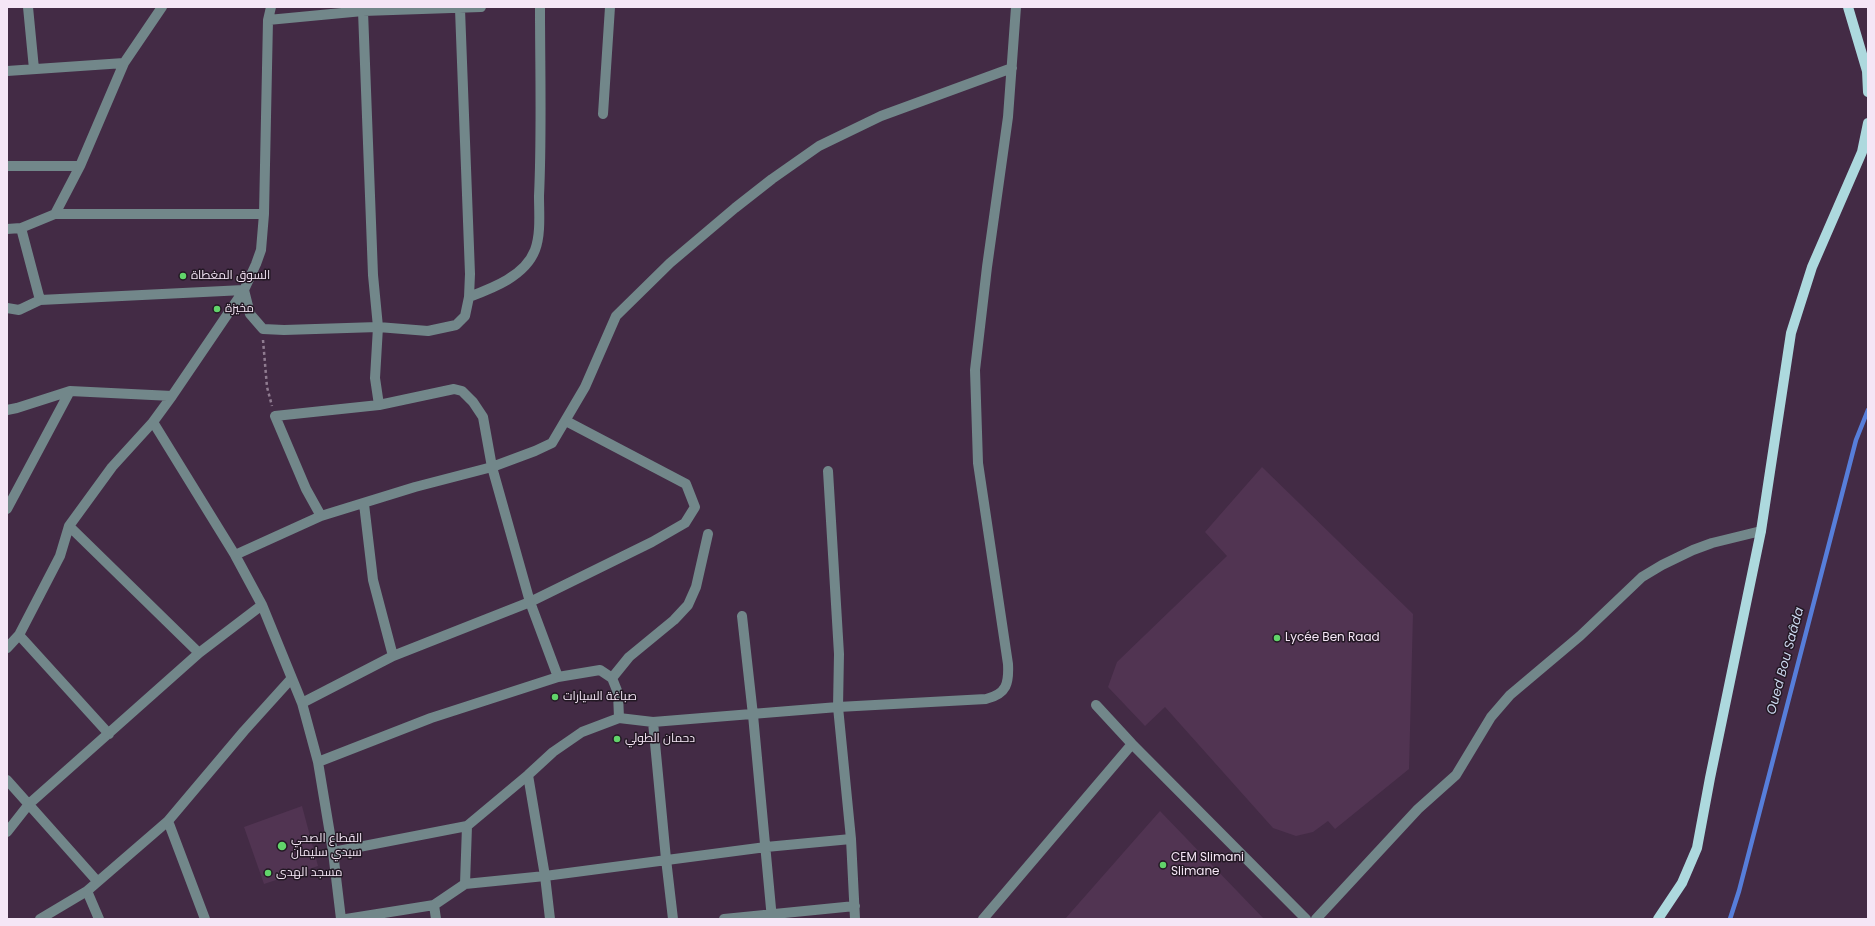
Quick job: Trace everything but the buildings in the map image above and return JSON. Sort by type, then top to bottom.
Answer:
[{"type":"main road","points":[[1848,7],[1867,71],[1868,92]]},
{"type":"main road","points":[[1658,919],[1682,883],[1697,848],[1761,530],[1791,333],[1812,267],[1862,152],[1868,123]]},
{"type":"street","points":[[28,7],[34,69]]},
{"type":"street","points":[[55,214],[80,166],[124,63],[162,7]]},
{"type":"street","points":[[7,648],[19,635],[60,556],[69,526],[112,467],[153,422],[172,396],[244,290],[256,264],[261,250],[264,214],[268,20],[271,7]]},
{"type":"street","points":[[268,20],[363,11],[480,7]]},
{"type":"street","points":[[470,297],[489,289],[514,274],[526,264],[535,250],[538,233],[540,171],[540,7]]},
{"type":"street","points":[[603,114],[610,7]]},
{"type":"street","points":[[333,852],[467,826],[553,752],[582,732],[619,718],[653,722],[838,707],[986,699],[996,696],[1004,689],[1008,678],[1008,664],[978,463],[975,370],[987,267],[1008,117],[1016,7]]},
{"type":"street","points":[[244,290],[250,314],[263,329],[284,330],[378,327],[428,331],[456,325],[465,316],[470,297],[470,274],[460,8]]},
{"type":"street","points":[[363,11],[373,267],[378,327],[375,378],[379,405]]},
{"type":"street","points":[[7,71],[124,63]]},
{"type":"street","points":[[235,555],[321,516],[364,504],[415,487],[492,467],[535,452],[552,443],[585,387],[616,316],[670,263],[766,183],[819,146],[874,119],[1012,68]]},
{"type":"street","points":[[7,166],[80,166]]},
{"type":"street","points":[[7,229],[21,228],[55,214],[264,214]]},
{"type":"street","points":[[21,228],[40,300]]},
{"type":"street","points":[[7,308],[19,310],[40,300],[244,290]]},
{"type":"street","points":[[321,516],[306,489],[275,416],[379,405],[454,389],[462,391],[473,402],[483,417],[492,467],[530,602],[558,677]]},
{"type":"street","points":[[7,410],[70,391],[172,396]]},
{"type":"street","points":[[7,509],[70,391]]},
{"type":"street","points":[[302,703],[393,656],[530,602],[652,542],[685,523],[695,507],[686,484],[566,421]]},
{"type":"street","points":[[153,422],[235,555],[262,605],[302,703],[318,762],[333,852],[340,919]]},
{"type":"street","points":[[828,471],[838,654],[838,707],[851,839],[855,919]]},
{"type":"street","points":[[364,504],[373,580],[393,656]]},
{"type":"street","points":[[69,526],[199,653]]},
{"type":"street","points":[[1316,919],[1418,809],[1456,776],[1491,717],[1510,695],[1580,636],[1642,577],[1662,565],[1699,548],[1761,530]]},
{"type":"street","points":[[612,678],[629,657],[674,620],[688,605],[696,587],[708,534]]},
{"type":"street","points":[[7,832],[29,804],[199,653],[262,605]]},
{"type":"street","points":[[742,616],[772,917]]},
{"type":"street","points":[[19,635],[109,734]]},
{"type":"street","points":[[318,762],[431,718],[558,677],[600,670],[612,678],[618,693],[619,718]]},
{"type":"street","points":[[40,919],[88,891],[97,881],[147,841],[168,821],[244,731],[291,679]]},
{"type":"street","points":[[1096,706],[1306,919]]},
{"type":"street","points":[[653,722],[666,859],[674,919]]},
{"type":"street","points":[[983,919],[1132,744]]},
{"type":"street","points":[[528,775],[545,876],[550,919]]},
{"type":"street","points":[[7,780],[97,881]]},
{"type":"street","points":[[168,821],[205,919]]},
{"type":"street","points":[[465,884],[467,826]]},
{"type":"street","points":[[346,919],[434,905],[465,884],[545,876],[766,847],[851,839]]},
{"type":"street","points":[[88,891],[99,919]]},
{"type":"street","points":[[434,905],[436,919]]},
{"type":"street","points":[[724,919],[772,917],[855,906]]},
{"type":"path","points":[[263,329],[263,348],[267,387],[275,416]]},
{"type":"shaded area","name":"Lycée Ben Raad","points":[[1262,467],[1413,614],[1409,769],[1335,829],[1328,821],[1313,832],[1296,836],[1273,828],[1165,707],[1145,726],[1108,687],[1117,662],[1227,556],[1205,532]]},
{"type":"shaded area","name":"القطاع الصحي سيدي سليمان","points":[[302,806],[318,866],[264,884],[244,827]]},
{"type":"shaded area","name":"CEM Slimani Slimane","points":[[1160,811],[1264,919],[1065,919]]},
{"type":"waterway","name":"Oued Bou Saâda","points":[[1730,919],[1739,891],[1856,440],[1868,410]]},
{"type":"place","name":"السوق المغطاة","points":[[183,276]]},
{"type":"place","name":"مخيزة","points":[[217,309]]},
{"type":"place","name":"Lycée Ben Raad","points":[[1277,638]]},
{"type":"place","name":"صباغة السيارات","points":[[555,697]]},
{"type":"place","name":"دحمان الطولي","points":[[617,739]]},
{"type":"place","name":"القطاع الصحي سيدي سليمان","points":[[282,846]]},
{"type":"place","name":"CEM Slimani Slimane","points":[[1163,865]]},
{"type":"place","name":"مسجد الهدى","points":[[268,873]]}]
